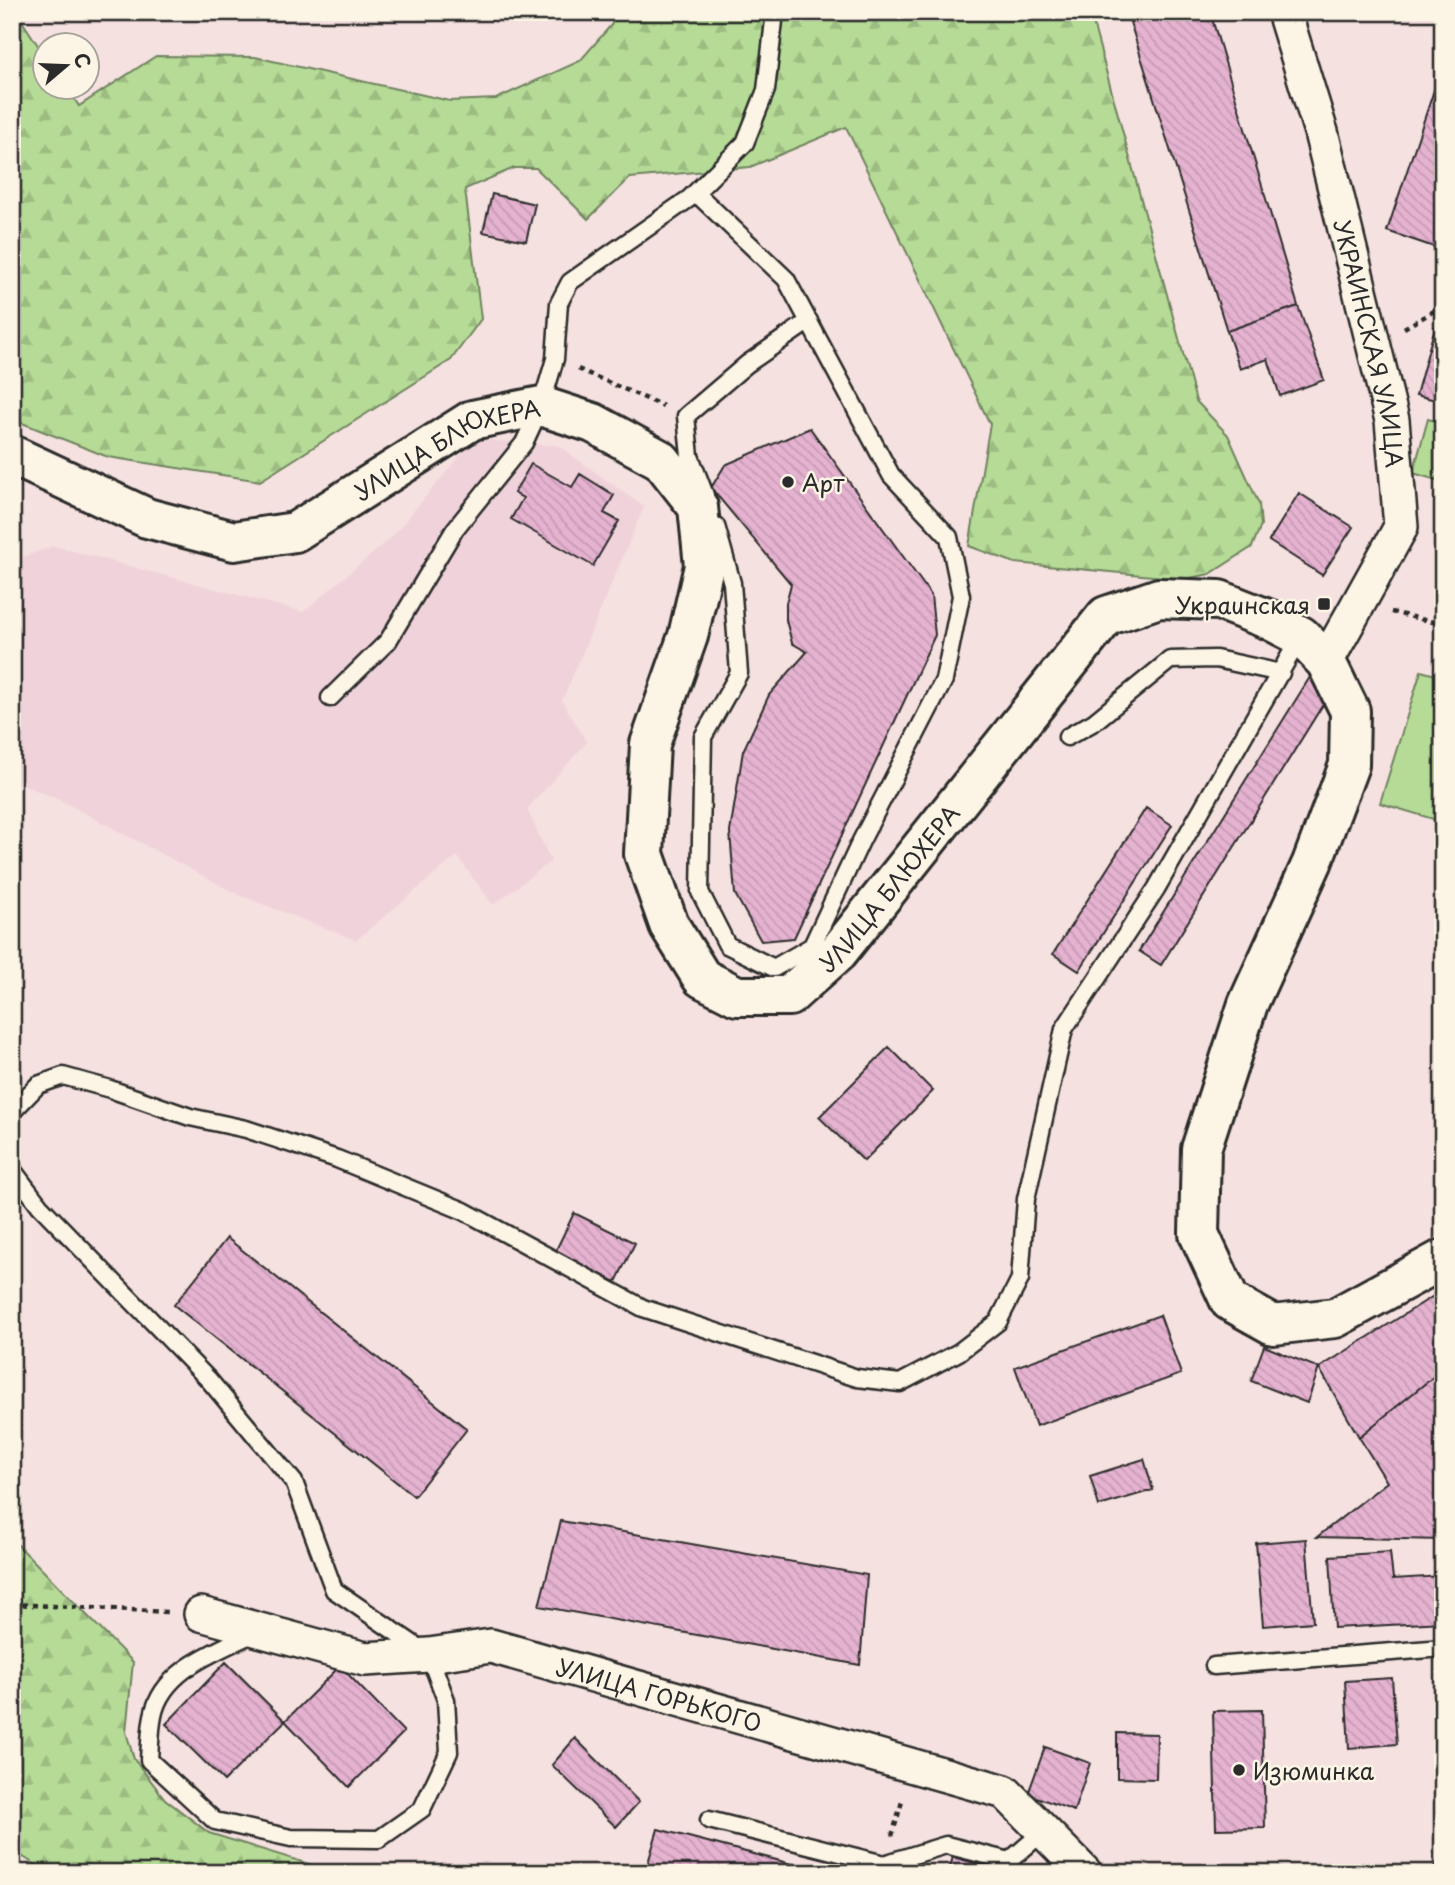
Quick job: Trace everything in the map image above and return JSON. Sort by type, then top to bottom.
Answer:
[{"type":"main road","name":"УЛИЦА БЛЮХЕРА","points":[[12,455],[147,519],[234,541],[295,533],[472,420],[541,406],[593,423],[661,460],[698,507],[704,566],[688,636],[650,744],[644,854],[669,925],[702,978],[737,996],[789,996],[838,952],[1106,616],[1159,598],[1219,600],[1270,620],[1314,649]]},
{"type":"main road","points":[[1314,649],[1350,711],[1349,765],[1312,863],[1248,1004],[1201,1149],[1199,1234],[1230,1301],[1273,1325],[1335,1318],[1443,1259]]},
{"type":"street","name":"УКРАИНСКАЯ УЛИЦА","points":[[1292,19],[1392,420],[1401,527],[1314,649]]},
{"type":"street","name":"УЛИЦА ГОРЬКОГО","points":[[201,1614],[365,1659],[429,1655],[491,1646],[1005,1792],[1086,1873]]},
{"type":"lane","points":[[330,698],[388,641],[455,528],[524,443],[541,406],[555,359],[559,303],[570,282],[644,229],[669,215],[696,193],[745,143],[766,90],[775,12]]},
{"type":"lane","points":[[696,193],[786,279],[809,321],[891,475],[949,537],[961,596],[944,680],[861,841],[812,946],[774,968],[727,945],[700,892],[703,737],[738,673],[732,583],[712,512],[690,456],[685,416],[747,364],[809,321]]},
{"type":"lane","points":[[12,1112],[38,1085],[63,1076],[190,1117],[246,1129],[337,1159],[464,1211],[643,1308],[858,1378],[900,1383],[959,1352],[998,1322],[1020,1279],[1026,1199],[1064,1029],[1156,889],[1281,673],[1314,649]]},
{"type":"lane","points":[[1067,737],[1094,722],[1170,660],[1216,659],[1281,673]]},
{"type":"lane","points":[[12,1169],[40,1206],[209,1380],[294,1482],[334,1590],[429,1655],[446,1700],[449,1752],[422,1809],[379,1839],[291,1838],[215,1821],[149,1760],[153,1714],[169,1682],[201,1659],[260,1630]]},
{"type":"lane","points":[[1214,1666],[1443,1648]]},
{"type":"lane","points":[[709,1820],[884,1864],[946,1845],[1009,1861],[1044,1831]]},
{"type":"path","points":[[1373,347],[1443,306]]},
{"type":"path","points":[[555,359],[685,416]]},
{"type":"path","points":[[1410,615],[1433,622],[1443,615]]},
{"type":"path","points":[[12,1604],[201,1614]]},
{"type":"path","points":[[884,1864],[912,1765]]},
{"type":"shaded area","points":[[474,439],[559,446],[644,507],[562,701],[587,742],[527,809],[551,861],[493,905],[457,856],[356,940],[239,895],[60,800],[12,780],[12,561],[53,546],[303,612],[391,538]]},
{"type":"green space","points":[[12,12],[16,12],[32,36],[32,102],[76,102],[79,106],[85,102],[102,102],[102,91],[156,56],[255,57],[450,101],[496,99],[580,61],[612,24],[613,12],[1090,12],[1196,401],[1228,435],[1259,504],[1261,525],[1252,547],[1210,574],[1184,579],[1015,563],[969,546],[990,424],[846,127],[750,167],[630,178],[588,219],[536,168],[514,168],[465,189],[481,319],[451,360],[260,481],[108,457],[12,419]]},
{"type":"green space","points":[[1428,419],[1443,423],[1443,482],[1413,473]]},
{"type":"green space","points":[[1421,671],[1443,677],[1443,822],[1380,803]]},
{"type":"green space","points":[[12,1539],[133,1662],[126,1732],[134,1759],[165,1799],[209,1833],[338,1873],[49,1873],[12,1850]]},
{"type":"building","points":[[1162,12],[1210,12],[1298,306],[1227,331],[1130,22]]},
{"type":"building","points":[[1443,63],[1443,250],[1387,231]]},
{"type":"building","points":[[492,194],[535,204],[526,241],[483,232]]},
{"type":"building","points":[[1298,306],[1324,380],[1280,396],[1268,359],[1240,369],[1227,331]]},
{"type":"building","points":[[1435,327],[1443,329],[1443,402],[1416,395]]},
{"type":"building","points":[[810,428],[931,595],[935,635],[794,938],[761,941],[735,894],[730,832],[743,751],[769,695],[807,652],[792,643],[786,620],[786,603],[791,584],[711,488],[725,465]]},
{"type":"building","points":[[531,464],[572,487],[580,474],[614,495],[604,513],[619,521],[593,566],[511,519],[523,498],[514,493]]},
{"type":"building","points":[[1299,493],[1353,527],[1322,575],[1269,541]]},
{"type":"building","points":[[1310,677],[1332,690],[1161,965],[1139,951]]},
{"type":"building","points":[[1146,808],[1172,825],[1079,971],[1053,954]]},
{"type":"building","points":[[889,1047],[933,1091],[864,1161],[819,1117]]},
{"type":"building","points":[[574,1213],[635,1243],[616,1282],[555,1252]]},
{"type":"building","points":[[227,1238],[467,1429],[414,1496],[174,1305]]},
{"type":"building","points":[[1443,1290],[1443,1369],[1359,1437],[1319,1368]]},
{"type":"building","points":[[1160,1315],[1181,1374],[1036,1426],[1015,1367]]},
{"type":"building","points":[[1264,1346],[1319,1368],[1307,1403],[1251,1381]]},
{"type":"building","points":[[1443,1369],[1443,1540],[1317,1537],[1387,1482],[1359,1437]]},
{"type":"building","points":[[1144,1459],[1153,1490],[1099,1506],[1090,1476]]},
{"type":"building","points":[[561,1521],[867,1575],[860,1665],[539,1606]]},
{"type":"building","points":[[1306,1539],[1313,1622],[1263,1626],[1256,1543]]},
{"type":"building","points":[[1390,1552],[1393,1579],[1443,1576],[1443,1622],[1334,1628],[1330,1556]]},
{"type":"building","points":[[226,1662],[285,1721],[224,1781],[166,1724]]},
{"type":"building","points":[[340,1666],[404,1732],[349,1787],[285,1721]]},
{"type":"building","points":[[1392,1678],[1397,1744],[1349,1748],[1345,1681]]},
{"type":"building","name":"Изюминка","points":[[1262,1710],[1265,1828],[1216,1829],[1213,1711]]},
{"type":"building","points":[[1117,1733],[1157,1734],[1156,1779],[1117,1778]]},
{"type":"building","points":[[575,1738],[639,1802],[616,1827],[552,1765]]},
{"type":"building","points":[[1045,1747],[1090,1763],[1074,1811],[1028,1794]]},
{"type":"building","points":[[658,1829],[826,1873],[645,1873]]},
{"type":"building","points":[[1443,1850],[1443,1873],[1431,1873]]},
{"type":"building","points":[[953,1857],[1011,1873],[948,1873]]},
{"type":"place","name":"Арт","points":[[788,482]]},
{"type":"place","name":"Украинская","points":[[1324,604]]},
{"type":"place","name":"Изюминка","points":[[1239,1770]]}]
